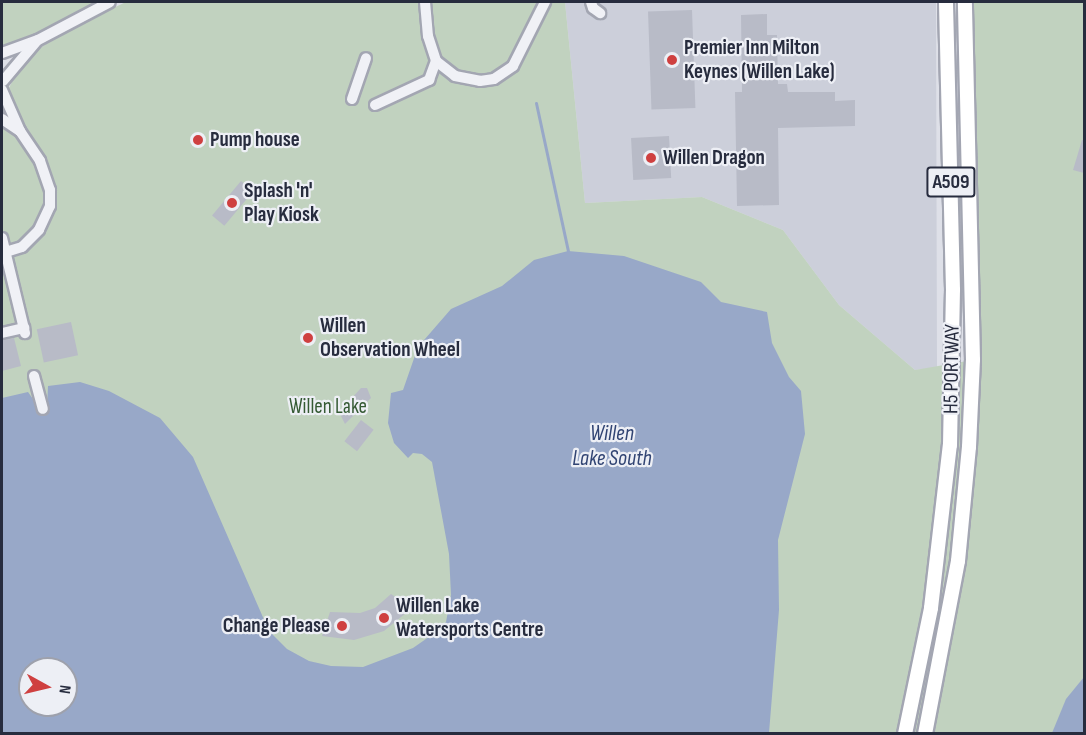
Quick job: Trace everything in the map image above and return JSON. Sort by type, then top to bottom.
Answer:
[{"type":"main road","name":"H5 PORTWAY","points":[[905,734],[939,554],[953,386],[945,2]]},
{"type":"main road","name":"H5 PORTWAY","points":[[925,734],[958,561],[968,479],[973,360],[965,2]]},
{"type":"street","points":[[2,53],[38,40],[110,2]]},
{"type":"street","points":[[425,2],[436,61],[445,71],[464,80],[488,81],[513,66],[545,2]]},
{"type":"street","points":[[428,23],[431,2]]},
{"type":"street","points":[[591,2],[593,8],[600,13]]},
{"type":"street","points":[[3,253],[30,240],[46,220],[50,206],[46,174],[20,131],[2,83],[38,40]]},
{"type":"street","points":[[352,99],[366,58]]},
{"type":"street","points":[[382,104],[429,80],[436,61]]},
{"type":"street","points":[[2,118],[20,131]]},
{"type":"street","points":[[2,238],[3,253],[25,330],[2,333]]},
{"type":"street","points":[[34,376],[43,409]]},
{"type":"shaded area","points":[[565,2],[936,2],[937,368],[915,370],[839,305],[783,230],[702,197],[585,203]]},
{"type":"green space","points":[[2,2],[96,2],[26,40],[2,47]]},
{"type":"green space","name":"Willen Lake","points":[[126,2],[565,2],[585,203],[702,197],[783,230],[839,305],[915,370],[973,360],[965,2],[1084,2],[1084,733],[2,734],[2,101],[21,65],[33,53],[68,29]]},
{"type":"water","name":"Willen Lake South","points":[[568,251],[624,256],[701,282],[721,302],[767,312],[772,343],[789,377],[801,391],[805,434],[778,540],[779,610],[769,733],[2,734],[2,398],[28,392],[40,409],[47,407],[48,386],[80,382],[109,391],[160,418],[193,457],[269,631],[287,649],[309,661],[331,666],[363,667],[413,648],[436,632],[446,622],[451,595],[449,554],[432,462],[422,454],[413,453],[408,458],[394,443],[388,423],[391,393],[403,390],[418,347],[451,309],[502,286],[534,260]]},
{"type":"water","points":[[1084,677],[1084,733],[1052,733],[1066,699]]},
{"type":"building","name":"Premier Inn Milton Keynes (Willen Lake)","points":[[692,10],[695,108],[651,109],[648,12]]},
{"type":"building","points":[[767,14],[767,35],[777,35],[778,84],[787,84],[788,92],[835,92],[835,101],[855,100],[855,126],[778,128],[779,205],[737,206],[735,92],[742,92],[741,15]]},
{"type":"building","name":"Willen Dragon","points":[[669,136],[671,178],[633,180],[631,138]]},
{"type":"building","points":[[1082,140],[1084,140],[1084,173],[1073,170]]},
{"type":"building","name":"Splash 'n' Play Kiosk","points":[[241,181],[253,191],[224,226],[212,215]]},
{"type":"building","points":[[71,322],[78,355],[44,363],[37,329]]},
{"type":"building","points":[[14,338],[21,366],[2,371],[2,340]]},
{"type":"building","points":[[361,388],[367,388],[371,398],[345,424],[339,412]]},
{"type":"building","points":[[361,420],[374,430],[357,451],[344,441]]},
{"type":"building","name":"Willen Lake Watersports Centre","points":[[391,594],[412,608],[384,631],[354,640],[322,636],[330,612],[360,613],[375,608]]},
{"type":"waterway","points":[[536,103],[568,251]]},
{"type":"place","name":"Premier Inn Milton Keynes (Willen Lake)","points":[[672,60]]},
{"type":"place","name":"Pump house","points":[[198,140]]},
{"type":"place","name":"Willen Dragon","points":[[651,158]]},
{"type":"place","name":"Splash 'n' Play Kiosk","points":[[232,203]]},
{"type":"place","name":"Willen Observation Wheel","points":[[308,338]]},
{"type":"place","name":"Willen Lake Watersports Centre","points":[[384,618]]},
{"type":"place","name":"Change Please","points":[[342,626]]}]
